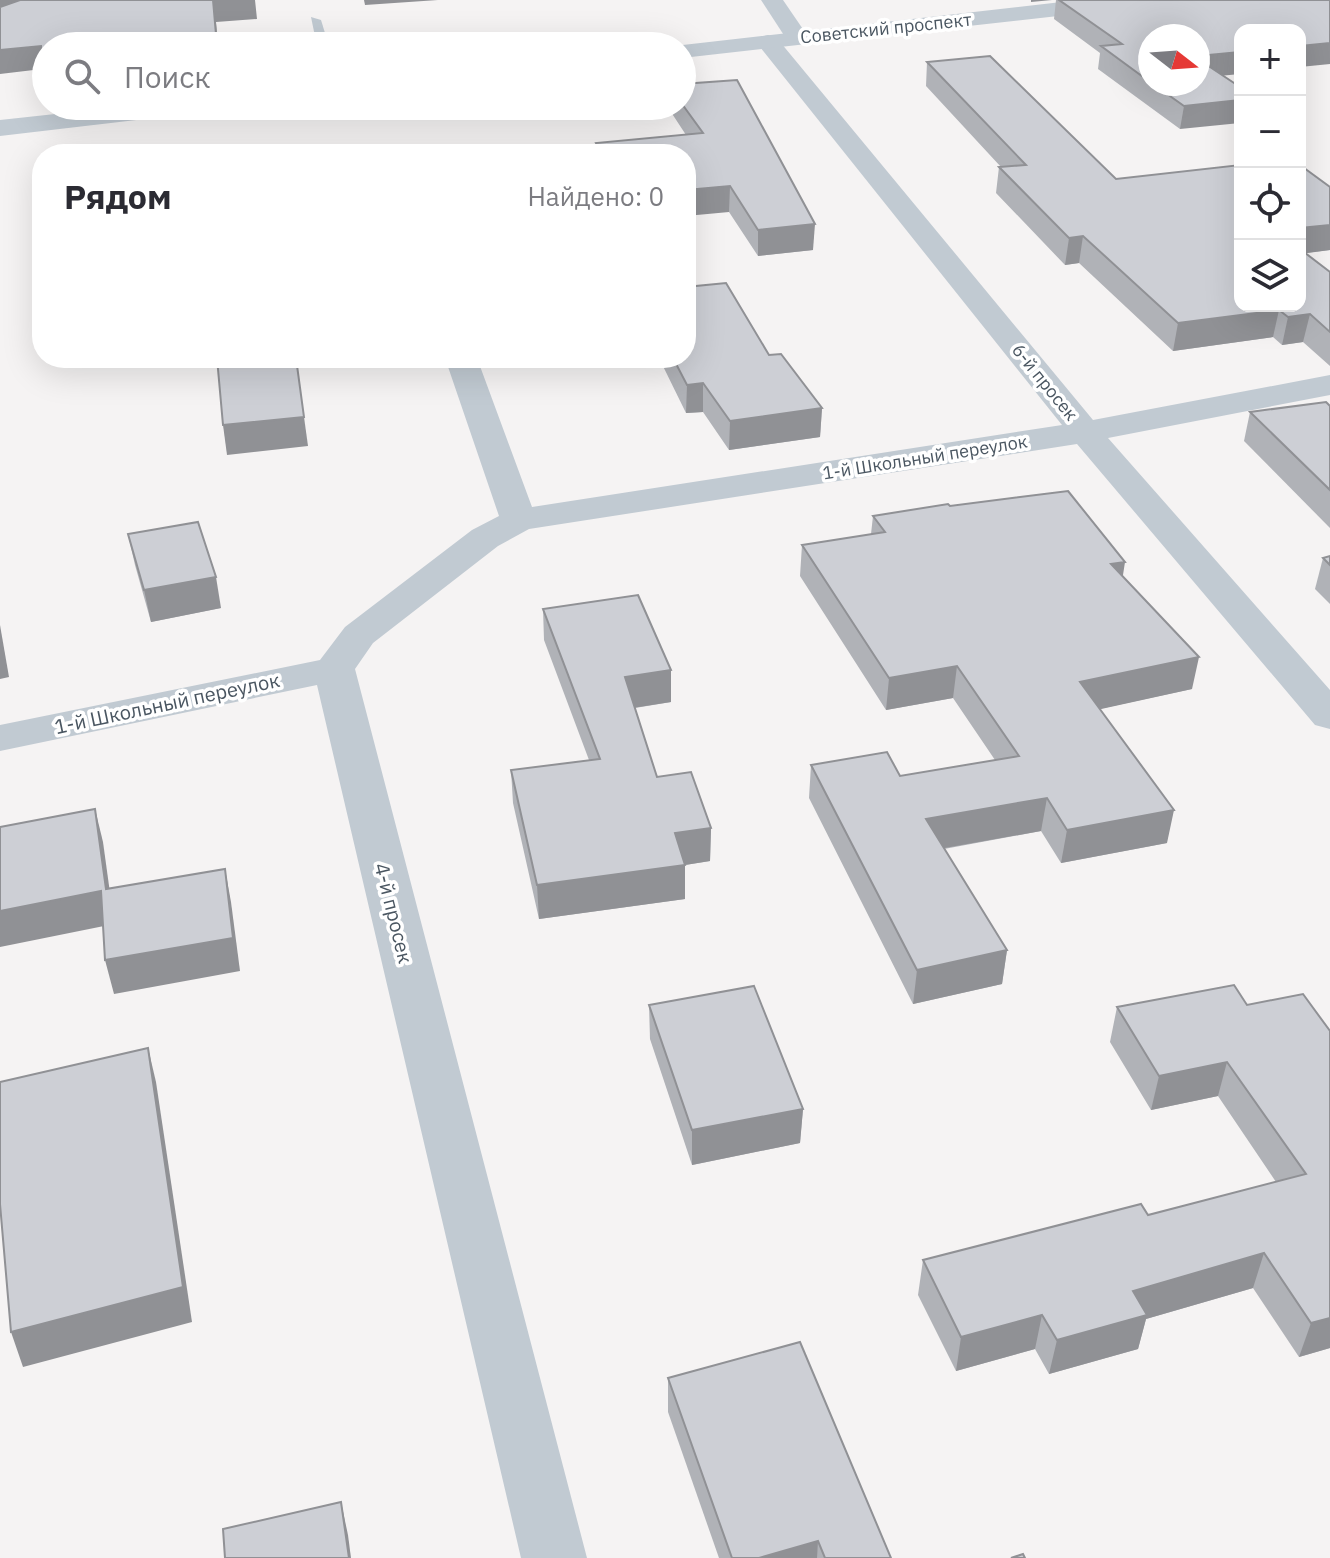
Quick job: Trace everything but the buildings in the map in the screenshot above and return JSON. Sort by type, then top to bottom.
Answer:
[{"type":"street","name":"6-й просек","points":[[772,0],[782,40],[1085,432],[1330,716]]},
{"type":"street","name":"Советский проспект","points":[[696,49],[1138,0]]},
{"type":"street","points":[[0,128],[71,120]]},
{"type":"street","points":[[334,669],[359,635],[485,538],[519,520],[465,368]]},
{"type":"street","name":"1-й Школьный переулок","points":[[519,520],[1085,432],[1330,385]]},
{"type":"street","name":"1-й Школьный переулок","points":[[0,738],[334,669]]},
{"type":"street","name":"4-й просек","points":[[334,669],[554,1558]]},
{"type":"lane","points":[[315,20],[319,32]]}]
